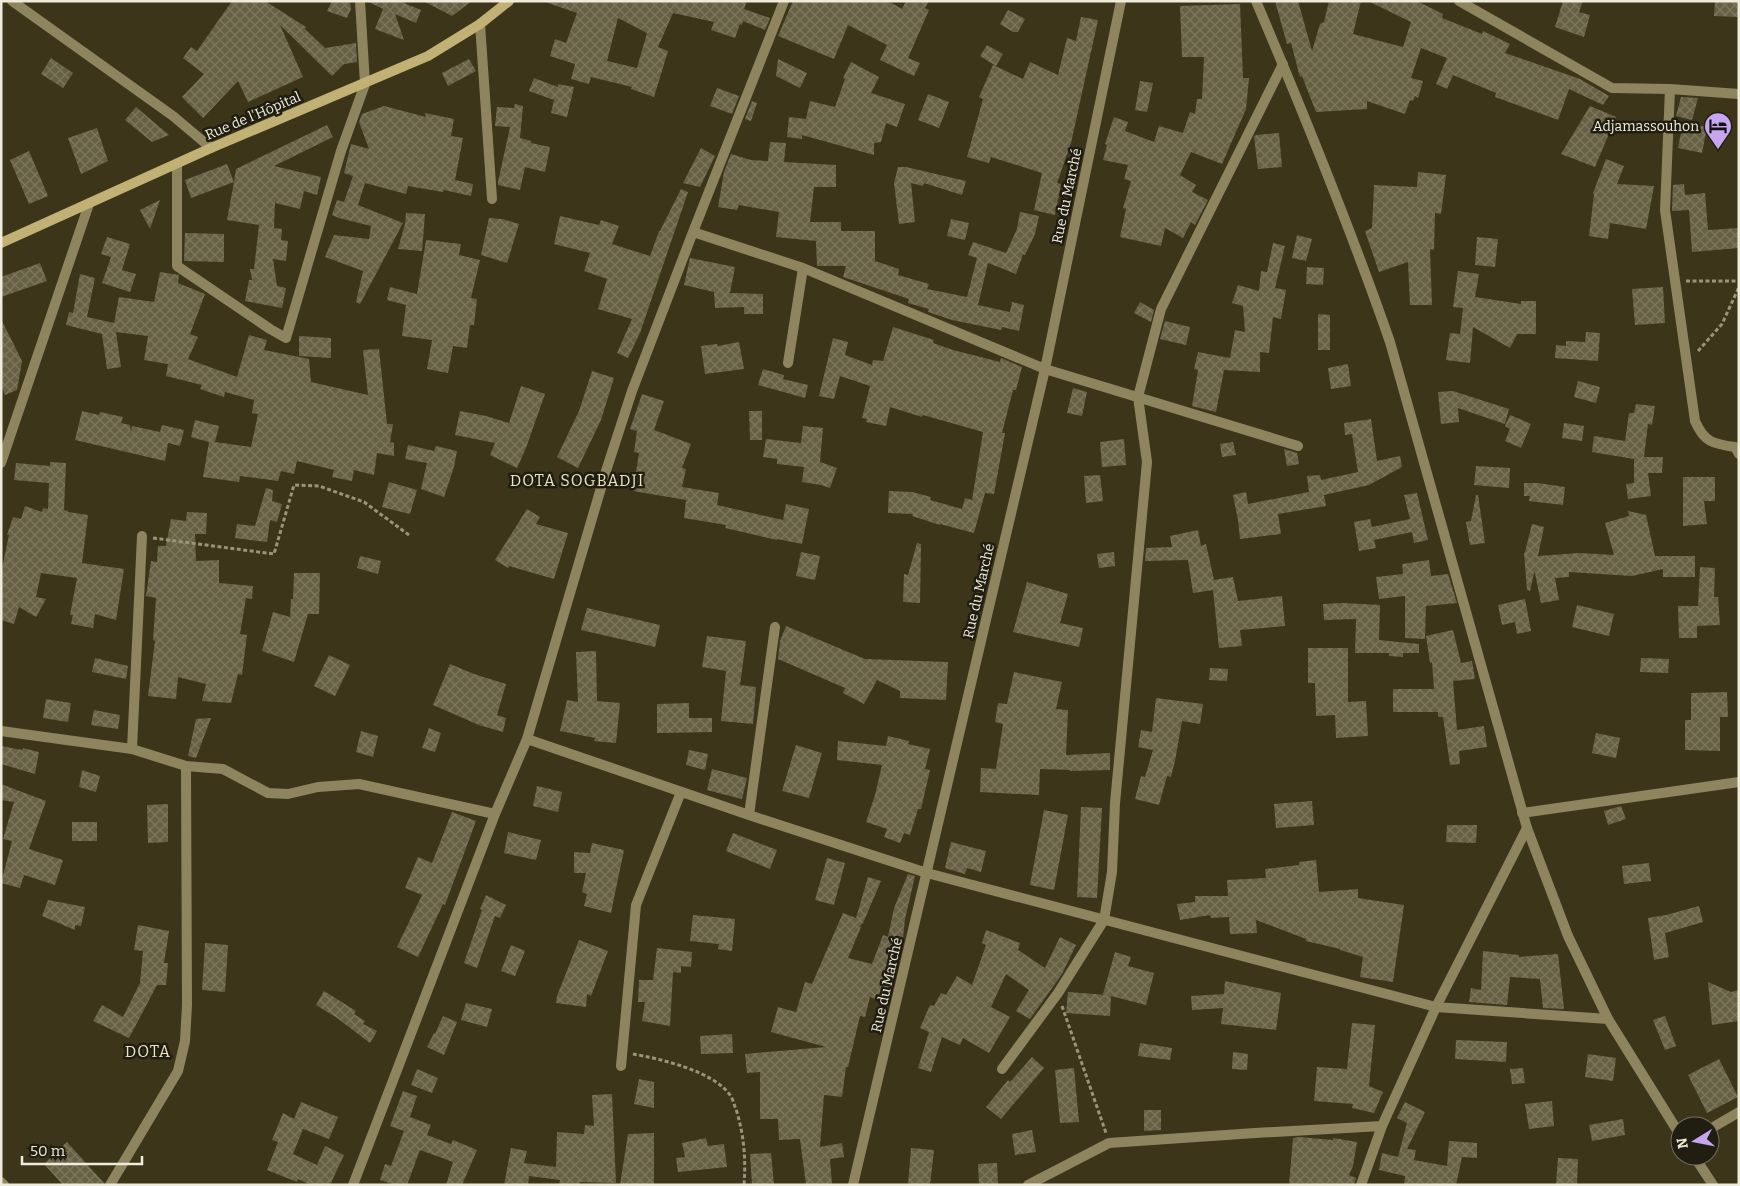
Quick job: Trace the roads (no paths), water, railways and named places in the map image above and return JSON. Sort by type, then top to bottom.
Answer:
[{"type":"main road","name":"Rue de l'Hôpital","points":[[1,243],[212,148],[428,56],[480,24],[509,1]]},
{"type":"street","points":[[12,1],[173,116],[212,148]]},
{"type":"street","points":[[177,164],[177,266],[286,338],[341,151],[365,84],[360,1]]},
{"type":"street","points":[[353,1185],[495,814],[527,739],[614,444],[632,391],[784,1]]},
{"type":"street","name":"Rue du Marché","points":[[854,1185],[1045,369],[1122,1]]},
{"type":"street","points":[[1256,1],[1333,188],[1390,342],[1527,828],[1568,936],[1608,1019],[1670,1119]]},
{"type":"street","points":[[1459,1],[1612,88],[1670,89],[1739,94]]},
{"type":"street","points":[[480,24],[492,199]]},
{"type":"street","points":[[1002,1069],[1058,993],[1104,920],[1112,872],[1115,803],[1147,462],[1138,397],[1161,310],[1283,64]]},
{"type":"street","points":[[1670,89],[1665,210],[1695,420],[1700,432],[1710,440],[1720,445],[1735,447],[1739,454]]},
{"type":"street","points":[[1,463],[89,204]]},
{"type":"street","points":[[693,232],[803,268],[1045,369],[1298,446]]},
{"type":"street","points":[[788,363],[803,268]]},
{"type":"street","points":[[132,749],[142,536]]},
{"type":"street","points":[[749,815],[775,627]]},
{"type":"street","points":[[1,731],[132,749],[186,766],[223,769],[268,793],[288,794],[318,787],[359,784],[495,814]]},
{"type":"street","points":[[527,739],[749,815],[927,873],[1436,1007],[1608,1019]]},
{"type":"street","points":[[110,1185],[178,1071],[185,1041],[187,1005],[186,766]]},
{"type":"street","points":[[1522,812],[1739,782]]},
{"type":"street","points":[[621,1066],[636,904],[681,792]]},
{"type":"street","points":[[1361,1185],[1382,1126],[1436,1007],[1527,828]]},
{"type":"street","points":[[1720,1124],[1739,1112]]},
{"type":"street","points":[[1028,1185],[1109,1143],[1382,1126]]},
{"type":"street","points":[[1701,1166],[1713,1185]]},
{"type":"place","name":"Adjamassouhon","points":[[1718,150]]},
{"type":"district","name":"DOTA SOGBADJI","points":[[577,480]]},
{"type":"district","name":"DOTA","points":[[148,1051]]}]
